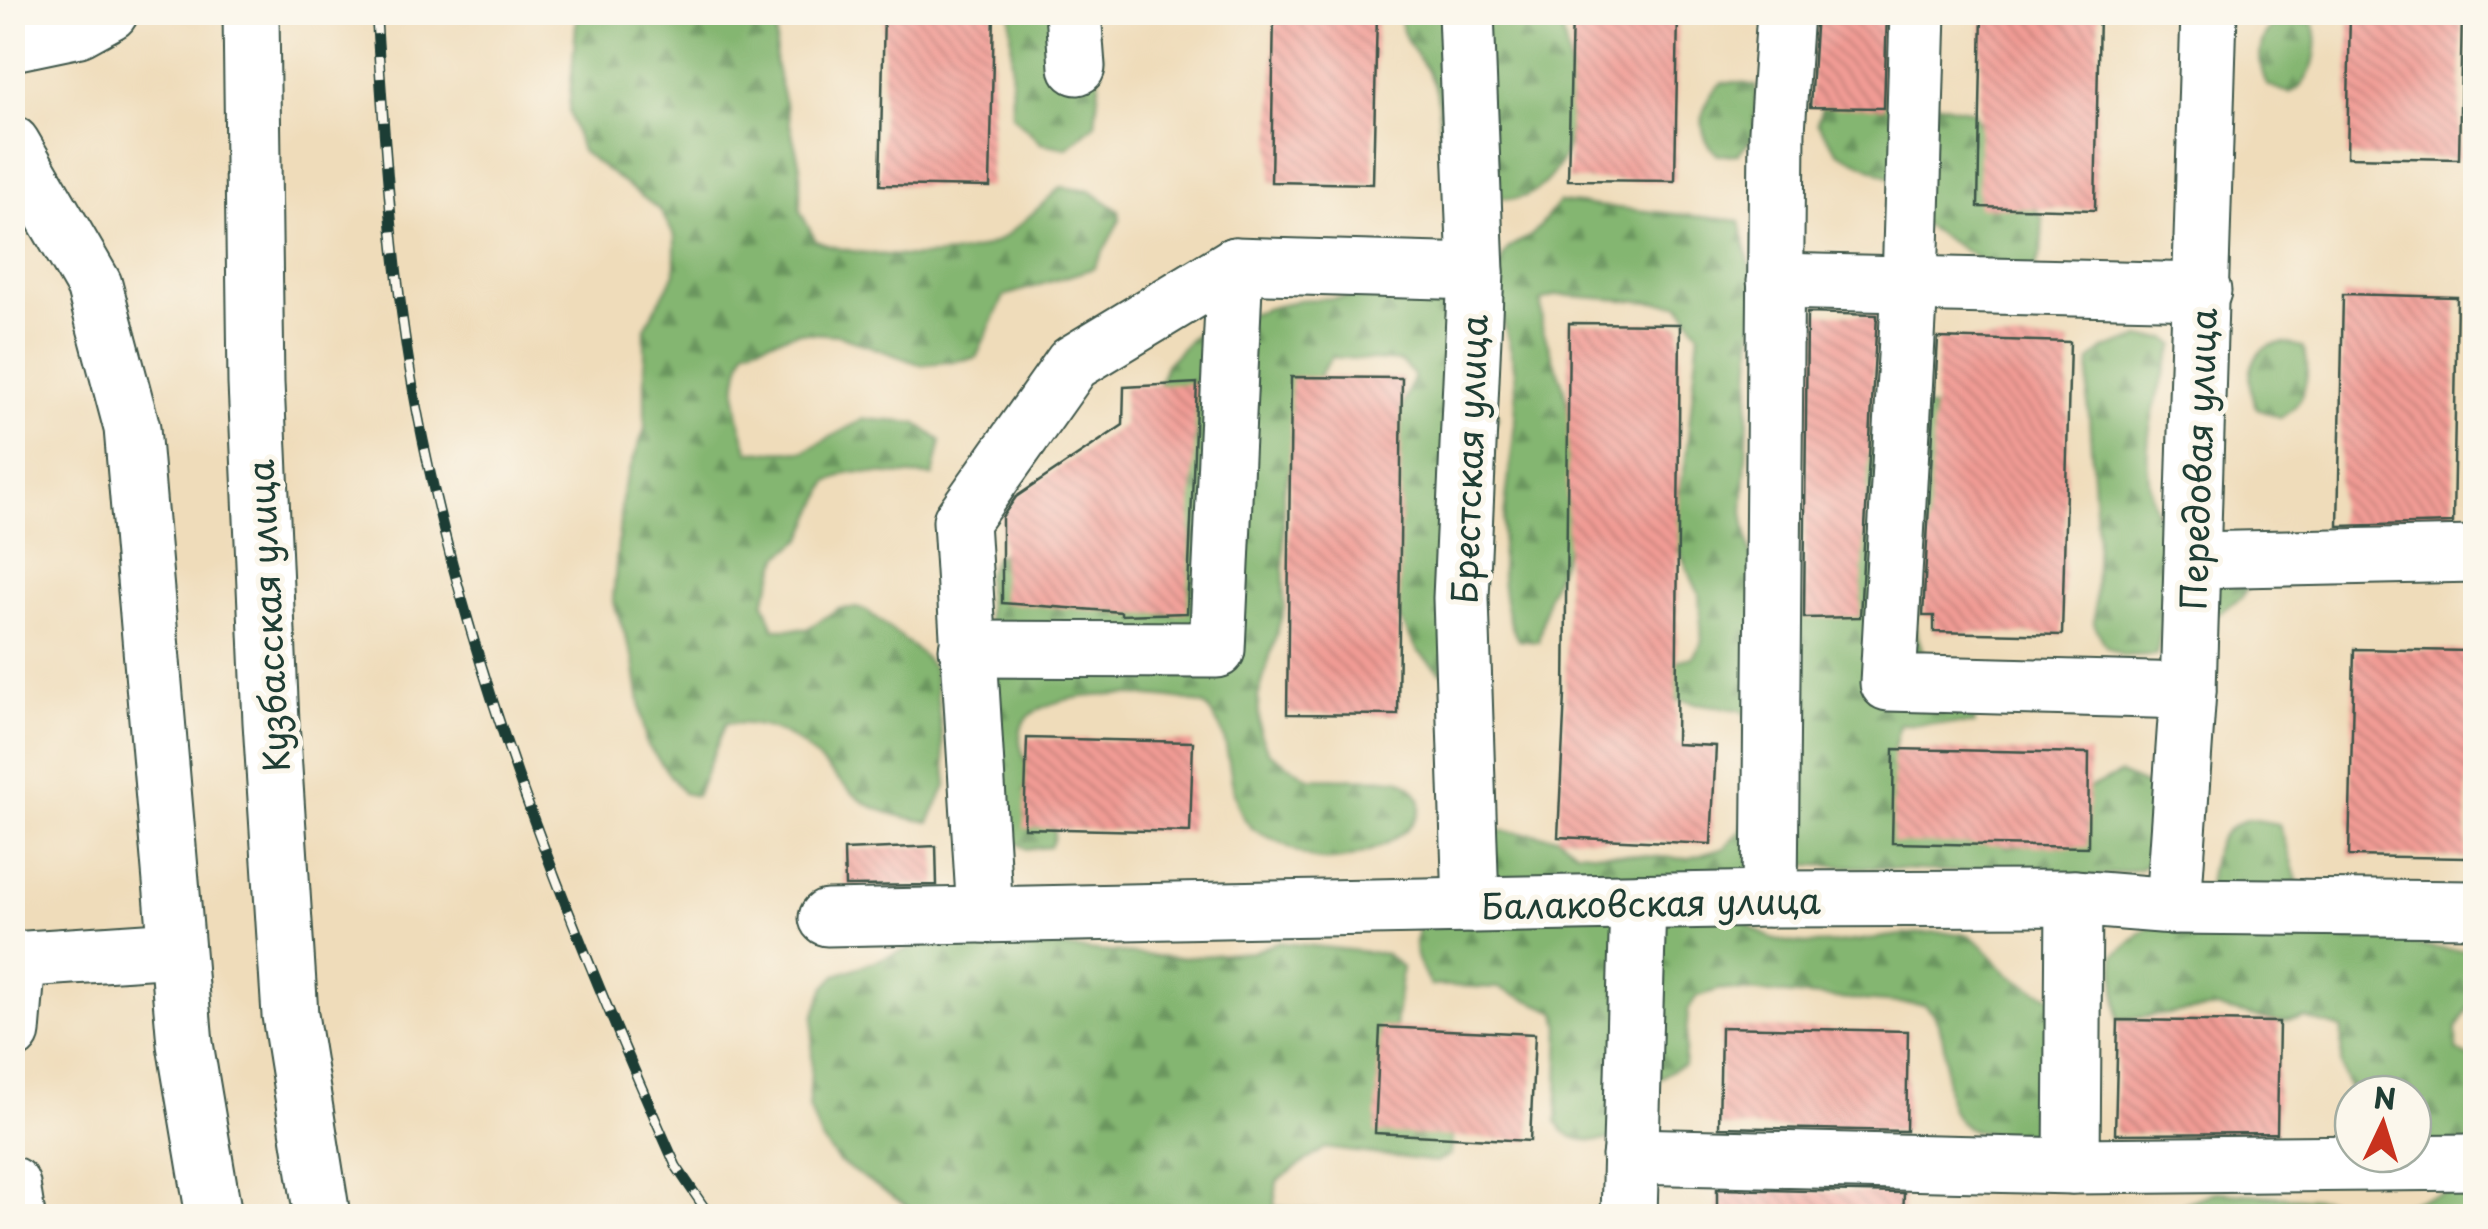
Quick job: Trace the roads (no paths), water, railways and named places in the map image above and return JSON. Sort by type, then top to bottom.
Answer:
[{"type":"street","points":[[12,43],[80,29],[110,12]]},
{"type":"street","name":"Кузбасская улица","points":[[251,12],[256,383],[272,740],[290,1015],[322,1216]]},
{"type":"street","points":[[1073,12],[1077,68]]},
{"type":"street","name":"Брестская улица","points":[[1466,12],[1476,272],[1461,598],[1472,905]]},
{"type":"street","points":[[1770,898],[1777,130],[1785,12]]},
{"type":"street","points":[[1918,12],[1910,284],[1888,683],[2188,691]]},
{"type":"street","name":"Передовая улица","points":[[2173,906],[2188,691],[2203,291],[2208,12]]},
{"type":"street","points":[[12,144],[94,285],[132,428],[185,1044],[214,1216]]},
{"type":"street","points":[[984,915],[961,521],[1073,363],[1236,265],[1476,272]]},
{"type":"street","points":[[967,649],[1217,650],[1236,265]]},
{"type":"street","points":[[1775,281],[2203,291]]},
{"type":"street","points":[[2192,560],[2476,554]]},
{"type":"street","name":"Балаковская улица","points":[[827,918],[1770,898],[2074,898],[2173,906],[2476,909]]},
{"type":"street","points":[[2072,1166],[2074,898]]},
{"type":"street","points":[[1629,1216],[1638,902]]},
{"type":"street","points":[[12,1032],[15,960],[176,949]]},
{"type":"street","points":[[1630,1156],[2072,1166],[2476,1162]]},
{"type":"street","points":[[12,1185],[17,1216]]},
{"type":"railway","points":[[376,12],[390,212],[408,360],[438,508],[463,604],[525,795],[597,982],[676,1166],[710,1216]]}]
